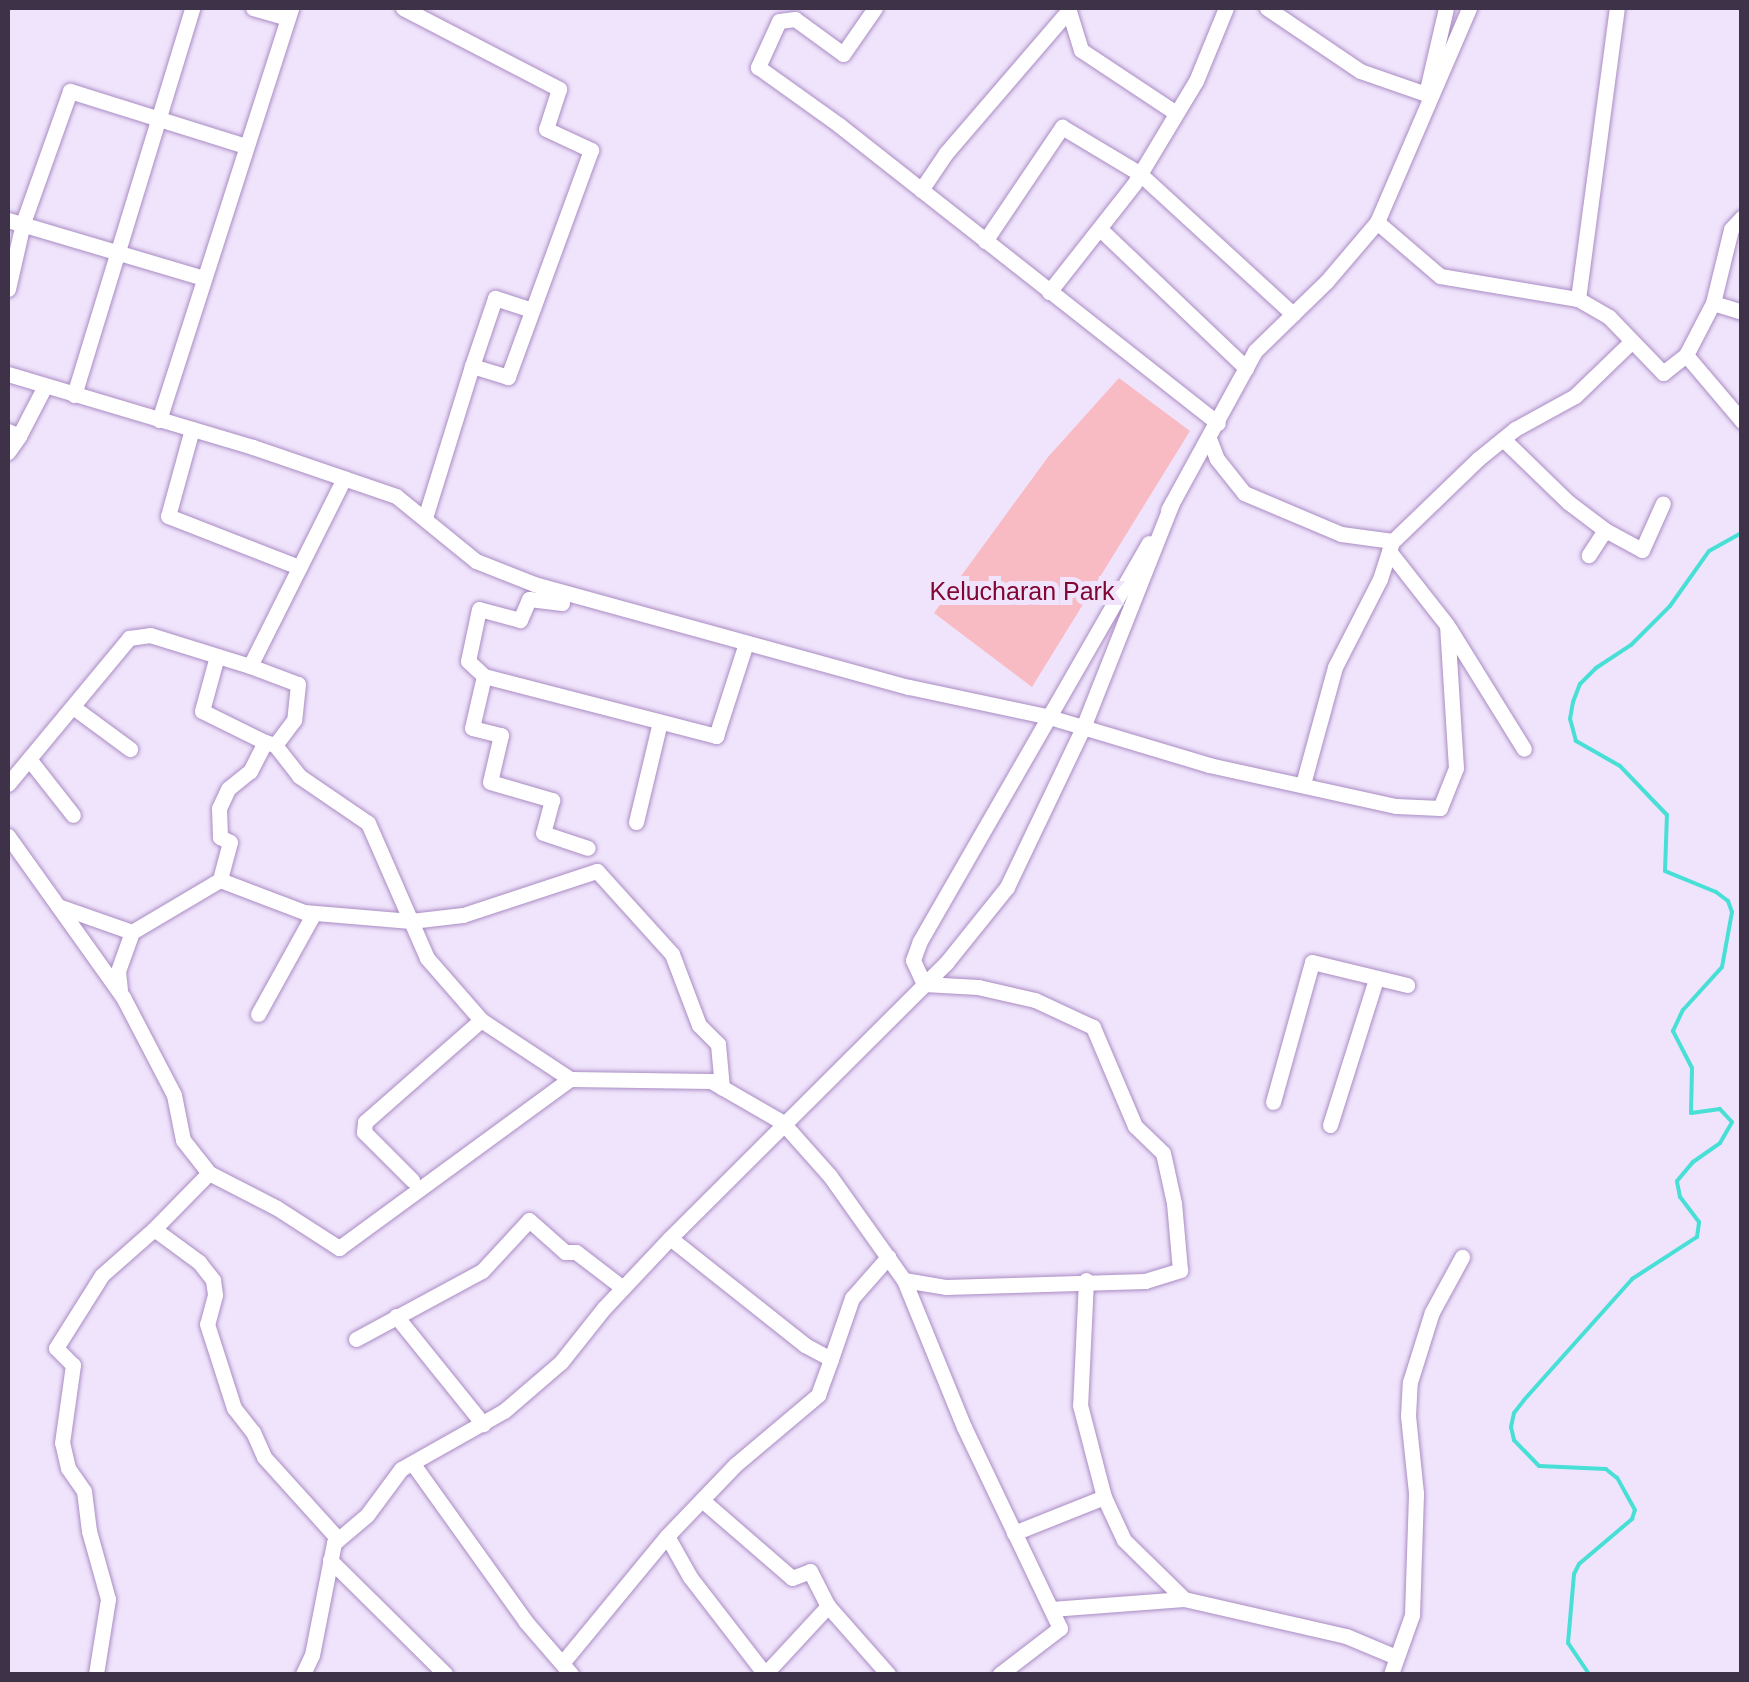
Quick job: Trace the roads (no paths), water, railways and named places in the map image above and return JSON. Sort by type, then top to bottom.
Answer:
[{"type":"street","points":[[74,395],[192,8]]},
{"type":"street","points":[[159,420],[290,13],[254,8]]},
{"type":"street","points":[[403,8],[559,89],[546,129],[591,150],[508,377],[472,366]]},
{"type":"street","points":[[876,8],[843,54],[783,14],[758,67],[1218,423]]},
{"type":"street","points":[[1049,292],[1100,229],[1176,114],[1196,81],[1226,8]]},
{"type":"street","points":[[1268,8],[1360,71],[1426,94],[1446,8]]},
{"type":"street","points":[[924,984],[913,960],[920,941],[1046,716],[1210,440],[1254,351],[1378,222],[1469,8]]},
{"type":"street","points":[[1578,299],[1617,8]]},
{"type":"street","points":[[921,190],[946,153],[1068,9]]},
{"type":"street","points":[[1068,9],[1080,50],[1176,114]]},
{"type":"street","points":[[8,289],[15,221],[70,92],[246,146]]},
{"type":"street","points":[[986,241],[1062,126],[1139,173],[1293,314]]},
{"type":"street","points":[[1378,222],[1440,276],[1578,299],[1608,317],[1663,373],[1686,355],[1713,303],[1731,229],[1742,217]]},
{"type":"street","points":[[15,221],[204,278]]},
{"type":"street","points":[[1100,229],[1246,368]]},
{"type":"street","points":[[426,518],[495,298],[532,310]]},
{"type":"street","points":[[1713,303],[1742,312]]},
{"type":"street","points":[[1303,784],[1335,667],[1380,580],[1391,546],[1503,439],[1575,396],[1632,341]]},
{"type":"street","points":[[1686,355],[1742,421]]},
{"type":"street","points":[[8,374],[396,496],[476,561],[498,573],[910,687],[1046,716],[1208,765],[1396,806],[1440,808],[1456,768],[1447,625]]},
{"type":"street","points":[[8,452],[14,434],[44,386]]},
{"type":"street","points":[[192,430],[168,516],[299,567]]},
{"type":"street","points":[[1503,439],[1568,502],[1605,530],[1642,550],[1664,503]]},
{"type":"street","points":[[1210,440],[1217,459],[1244,493],[1341,534],[1391,546],[1447,625],[1524,749]]},
{"type":"street","points":[[250,666],[344,478]]},
{"type":"street","points":[[307,1672],[330,1560],[338,1539],[367,1515],[401,1469],[483,1424],[561,1362],[670,1238],[924,984],[1007,887],[1082,730],[1172,504]]},
{"type":"street","points":[[1589,555],[1605,530]]},
{"type":"street","points":[[562,602],[528,599],[520,620],[479,609],[468,661],[484,676],[716,736],[746,644]]},
{"type":"street","points":[[8,784],[129,638],[150,635],[298,684],[294,720],[228,789],[220,808],[220,837],[230,842],[220,880],[132,932],[118,971],[120,994]]},
{"type":"street","points":[[217,656],[202,712],[270,743],[299,776],[368,822],[428,958],[481,1020],[570,1080],[711,1081],[782,1122],[830,1176],[904,1280],[964,1427],[1060,1628],[1000,1674]]},
{"type":"street","points":[[484,676],[472,728],[501,735],[490,782],[552,800],[543,832],[588,848]]},
{"type":"street","points":[[73,707],[130,749]]},
{"type":"street","points":[[636,822],[660,722]]},
{"type":"street","points":[[29,759],[73,815]]},
{"type":"street","points":[[8,836],[120,994],[174,1095],[183,1140],[209,1172],[339,1248],[570,1080]]},
{"type":"street","points":[[220,880],[314,913],[411,922],[463,915],[597,872],[672,954],[700,1026],[718,1044],[722,1088]]},
{"type":"street","points":[[58,906],[132,932]]},
{"type":"street","points":[[258,1014],[314,913]]},
{"type":"street","points":[[1273,1102],[1312,962],[1407,985]]},
{"type":"street","points":[[1330,1125],[1376,978]]},
{"type":"street","points":[[904,1280],[946,1286],[1145,1280],[1180,1270],[1174,1203],[1164,1152],[1136,1126],[1093,1027],[1035,1000],[978,987],[924,984]]},
{"type":"street","points":[[412,1180],[364,1132],[365,1122],[481,1020]]},
{"type":"street","points":[[96,1674],[108,1599],[89,1532],[84,1492],[68,1468],[62,1443],[73,1365],[56,1348],[102,1275],[209,1172]]},
{"type":"street","points":[[356,1339],[482,1272],[529,1220],[565,1252],[576,1252],[623,1288]]},
{"type":"street","points":[[154,1228],[199,1262],[213,1280],[215,1295],[206,1324],[234,1408],[276,1471],[338,1539]]},
{"type":"street","points":[[670,1238],[805,1345],[831,1359]]},
{"type":"street","points":[[413,1464],[526,1622],[567,1668],[667,1536],[818,1395],[852,1298],[888,1257]]},
{"type":"street","points":[[1391,1674],[1412,1615],[1416,1494],[1408,1416],[1410,1382],[1432,1312],[1462,1257]]},
{"type":"street","points":[[1086,1280],[1080,1405],[1104,1496],[1124,1540],[1184,1599]]},
{"type":"street","points":[[396,1316],[483,1424]]},
{"type":"street","points":[[1014,1533],[1104,1496]]},
{"type":"street","points":[[702,1500],[792,1578],[810,1571],[828,1606],[888,1674]]},
{"type":"street","points":[[667,1536],[690,1578],[764,1674],[828,1606]]},
{"type":"street","points":[[330,1560],[445,1674]]},
{"type":"street","points":[[1051,1609],[1184,1599],[1346,1636],[1396,1657]]},
{"type":"waterway","points":[[1589,1674],[1568,1643],[1574,1574],[1579,1564],[1632,1519],[1635,1510],[1617,1478],[1606,1469],[1539,1466],[1514,1440],[1511,1427],[1514,1413],[1524,1400],[1632,1279],[1697,1237],[1699,1222],[1680,1197],[1677,1181],[1693,1162],[1720,1143],[1732,1122],[1720,1109],[1691,1113],[1692,1068],[1673,1031],[1683,1010],[1722,967],[1732,912],[1728,901],[1716,892],[1665,871],[1667,815],[1620,766],[1576,741],[1570,719],[1580,684],[1631,645],[1670,606],[1709,551],[1742,533]]},
{"type":"park label","name":"Kelucharan Park","points":[[1022,591]]}]
